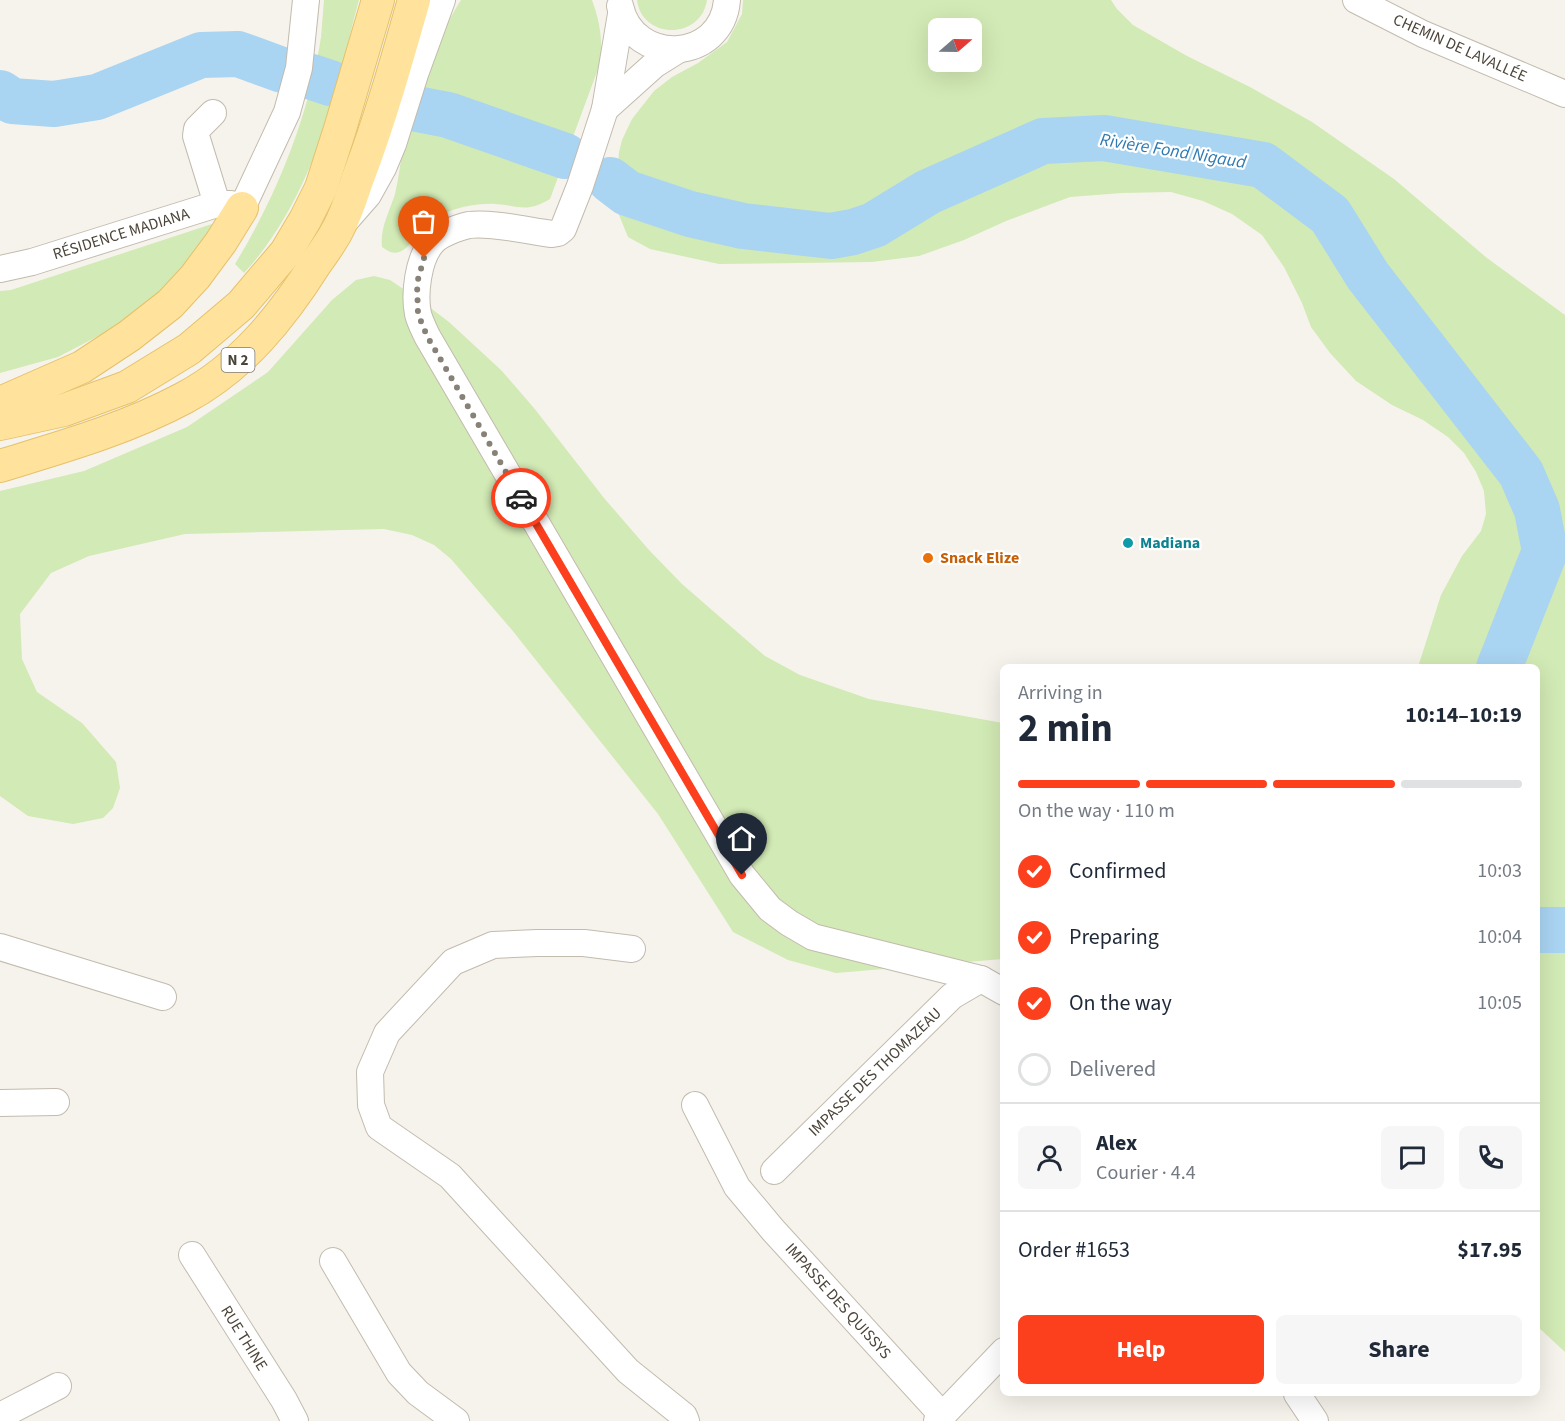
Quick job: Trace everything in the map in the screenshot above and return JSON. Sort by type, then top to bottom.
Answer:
[{"type":"main road","name":"N 2","points":[[0,424],[64,410],[128,387],[189,349],[241,304],[286,252],[321,188],[378,0]]},
{"type":"main road","name":"N 2","points":[[0,466],[116,429],[161,410],[202,387],[232,365],[259,340],[298,292],[339,228],[383,141],[405,71],[414,0]]},
{"type":"main road","points":[[0,403],[82,367],[129,336],[170,304],[195,277],[221,242],[230,206]]},
{"type":"street","points":[[230,206],[287,112],[299,68],[306,0]]},
{"type":"street","points":[[405,71],[442,0]]},
{"type":"street","points":[[620,7],[630,30],[644,41],[660,49],[678,50],[692,47],[705,40],[716,30],[723,17],[727,0]]},
{"type":"street","name":"CHEMIN DE LAVALLÉE","points":[[1356,0],[1423,34],[1565,94]]},
{"type":"street","points":[[620,7],[605,109],[580,186],[562,229],[552,234],[487,225],[470,225],[454,230],[432,242],[424,258],[417,283],[418,314],[427,336],[742,875],[770,909],[813,937],[981,979],[1000,990]]},
{"type":"street","points":[[605,109],[654,65],[678,50]]},
{"type":"street","points":[[213,113],[197,129],[196,136],[230,206]]},
{"type":"street","name":"RÉSIDENCE MADIANA","points":[[0,269],[230,206]]},
{"type":"street","points":[[632,949],[584,943],[493,945],[453,962],[387,1033],[370,1072],[371,1105],[379,1126],[450,1176],[628,1371],[687,1419]]},
{"type":"street","points":[[0,946],[163,997]]},
{"type":"street","name":"IMPASSE DES THOMAZEAU","points":[[774,1171],[952,996],[981,979]]},
{"type":"street","points":[[0,1103],[56,1102]]},
{"type":"street","name":"IMPASSE DES QUISSYS","points":[[695,1105],[737,1187],[940,1419],[1000,1355]]},
{"type":"street","name":"RUE THINE","points":[[192,1255],[295,1421]]},
{"type":"street","points":[[333,1261],[399,1373],[418,1392],[456,1421]]},
{"type":"street","points":[[0,1416],[58,1386]]},
{"type":"street","points":[[1298,1396],[1315,1421]]},
{"type":"green space","points":[[324,0],[359,0],[331,109],[302,185],[276,232],[244,273],[235,264],[277,184],[308,96],[321,37]]},
{"type":"green space","points":[[461,0],[592,0],[600,30],[601,61],[550,199],[529,207],[491,204],[455,209],[432,222],[405,249],[399,252],[388,251],[382,247],[382,233],[395,194],[403,151],[420,88],[442,34]]},
{"type":"green space","points":[[637,0],[707,0],[702,13],[694,22],[684,28],[672,30],[660,28],[649,22],[641,13]]},
{"type":"green space","points":[[743,0],[1111,0],[1133,25],[1312,122],[1394,179],[1487,258],[1565,315],[1565,1352],[1540,1329],[1540,664],[1419,664],[1441,595],[1462,556],[1481,531],[1486,514],[1484,491],[1464,453],[1448,437],[1423,420],[1392,405],[1356,381],[1330,353],[1311,327],[1284,267],[1262,235],[1232,214],[1203,201],[1171,192],[1070,197],[919,256],[872,262],[719,264],[650,249],[628,237],[619,215],[615,194],[622,140],[632,119],[654,91],[672,77],[698,63],[727,42],[742,14]]},
{"type":"green space","points":[[218,222],[191,260],[131,319],[58,357],[0,373],[0,291],[11,290]]},
{"type":"green space","points":[[374,276],[390,280],[449,322],[501,370],[649,550],[682,584],[765,656],[800,675],[869,699],[1000,722],[1000,959],[836,973],[788,960],[733,932],[658,814],[512,630],[451,559],[434,545],[412,535],[384,529],[185,534],[89,556],[51,573],[20,614],[22,659],[37,692],[82,723],[116,762],[120,788],[113,808],[103,818],[73,824],[28,816],[0,796],[0,491],[84,471],[187,427],[268,372],[332,300],[356,280]]},
{"type":"waterway","name":"Rivière Fond Nigaud","points":[[0,93],[12,101],[54,104],[97,97],[201,55],[238,54],[282,70]]},
{"type":"waterway","name":"Rivière Fond Nigaud","points":[[312,77],[330,83]]},
{"type":"waterway","name":"Rivière Fond Nigaud","points":[[417,109],[448,115],[565,156]]},
{"type":"waterway","name":"Rivière Fond Nigaud","points":[[610,180],[627,193],[690,214],[743,226],[831,236],[874,225],[928,192],[1043,141],[1104,138],[1263,165],[1330,215],[1368,276],[1521,473],[1537,510],[1545,551],[1501,664]]},
{"type":"waterway","name":"Rivière Fond Nigaud","points":[[1540,930],[1565,930]]},
{"type":"way so far","points":[[424,258],[417,283],[418,314],[427,336],[521,498]]},
{"type":"place","name":"Madiana","points":[[1128,543]]},
{"type":"place","name":"Snack Elize","points":[[928,558]]},
{"type":"route","points":[[521,498],[742,875]]}]
